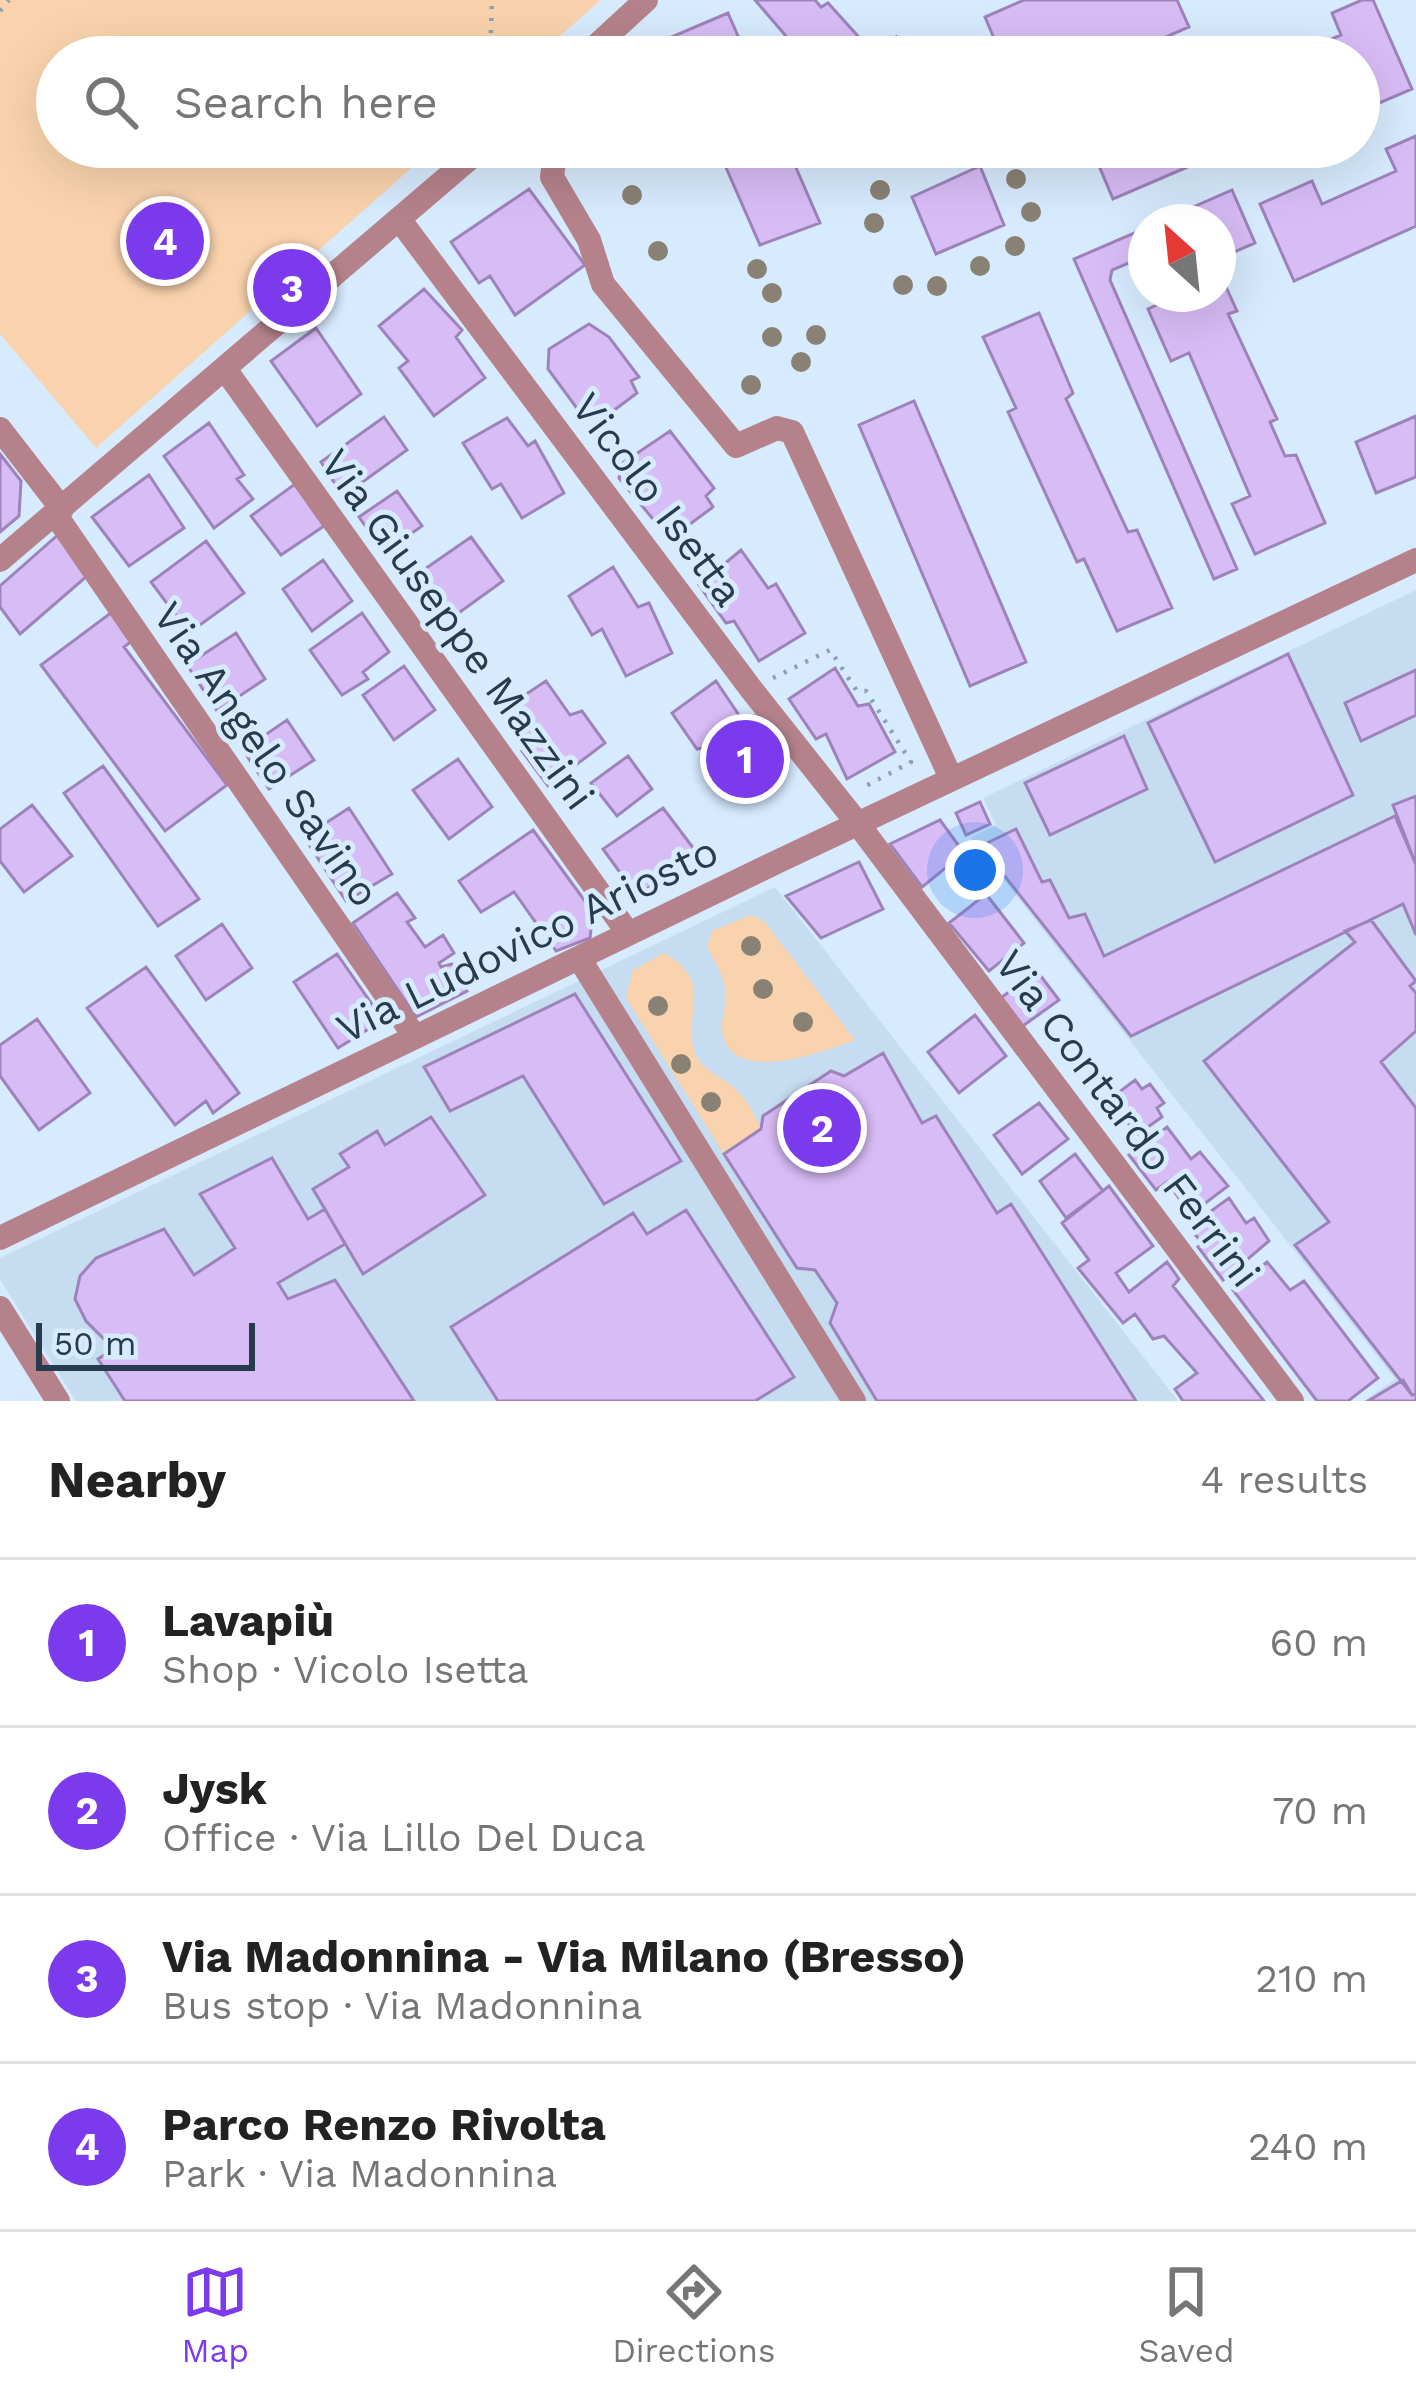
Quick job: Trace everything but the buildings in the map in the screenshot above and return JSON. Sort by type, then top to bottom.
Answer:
[{"type":"street","points":[[607,36],[646,0]]},
{"type":"street","points":[[0,560],[458,168]]},
{"type":"street","points":[[553,168],[552,177],[590,240],[603,284],[736,446],[777,428],[791,432],[951,778]]},
{"type":"street","name":"Vicolo Isetta","points":[[399,219],[751,689],[858,824]]},
{"type":"street","name":"Via Giuseppe Mazzini","points":[[225,369],[628,933]]},
{"type":"street","name":"Via Angelo Savino","points":[[0,428],[415,1037]]},
{"type":"street","name":"Via Ludovico Ariosto","points":[[0,1238],[951,778],[1416,560]]},
{"type":"street","name":"Via Contardo Ferrini","points":[[858,824],[1292,1401]]},
{"type":"street","points":[[579,958],[854,1401]]},
{"type":"street","points":[[0,1308],[58,1401]]},
{"type":"path","points":[[0,11],[9,0]]},
{"type":"path","points":[[491,36],[492,0]]},
{"type":"path","points":[[751,689],[830,650],[857,691],[866,691],[911,762],[838,801]]},
{"type":"shaded area","points":[[0,0],[601,0],[560,36],[36,36],[36,168],[411,168],[96,448],[0,334]]},
{"type":"shaded area","points":[[1416,590],[1416,1401],[1364,1401],[1395,1379],[971,838],[996,825],[983,798]]},
{"type":"shaded area","points":[[775,887],[1178,1401],[76,1401],[0,1279],[0,1258]]},
{"type":"shaded area","points":[[751,915],[764,921],[855,1040],[778,1061],[740,1057],[728,1047],[722,1029],[725,987],[707,947],[712,931]]},
{"type":"shaded area","points":[[664,953],[680,964],[693,988],[692,1039],[698,1059],[740,1094],[761,1129],[724,1154],[626,998],[633,970]]},
{"type":"place","name":"Parco Renzo Rivolta","points":[[165,241]]},
{"type":"place","name":"Via Madonnina - Via Milano (Bresso)","points":[[292,288]]},
{"type":"place","name":"Lavapiù","points":[[745,759]]},
{"type":"place","name":"Jysk","points":[[822,1128]]}]
